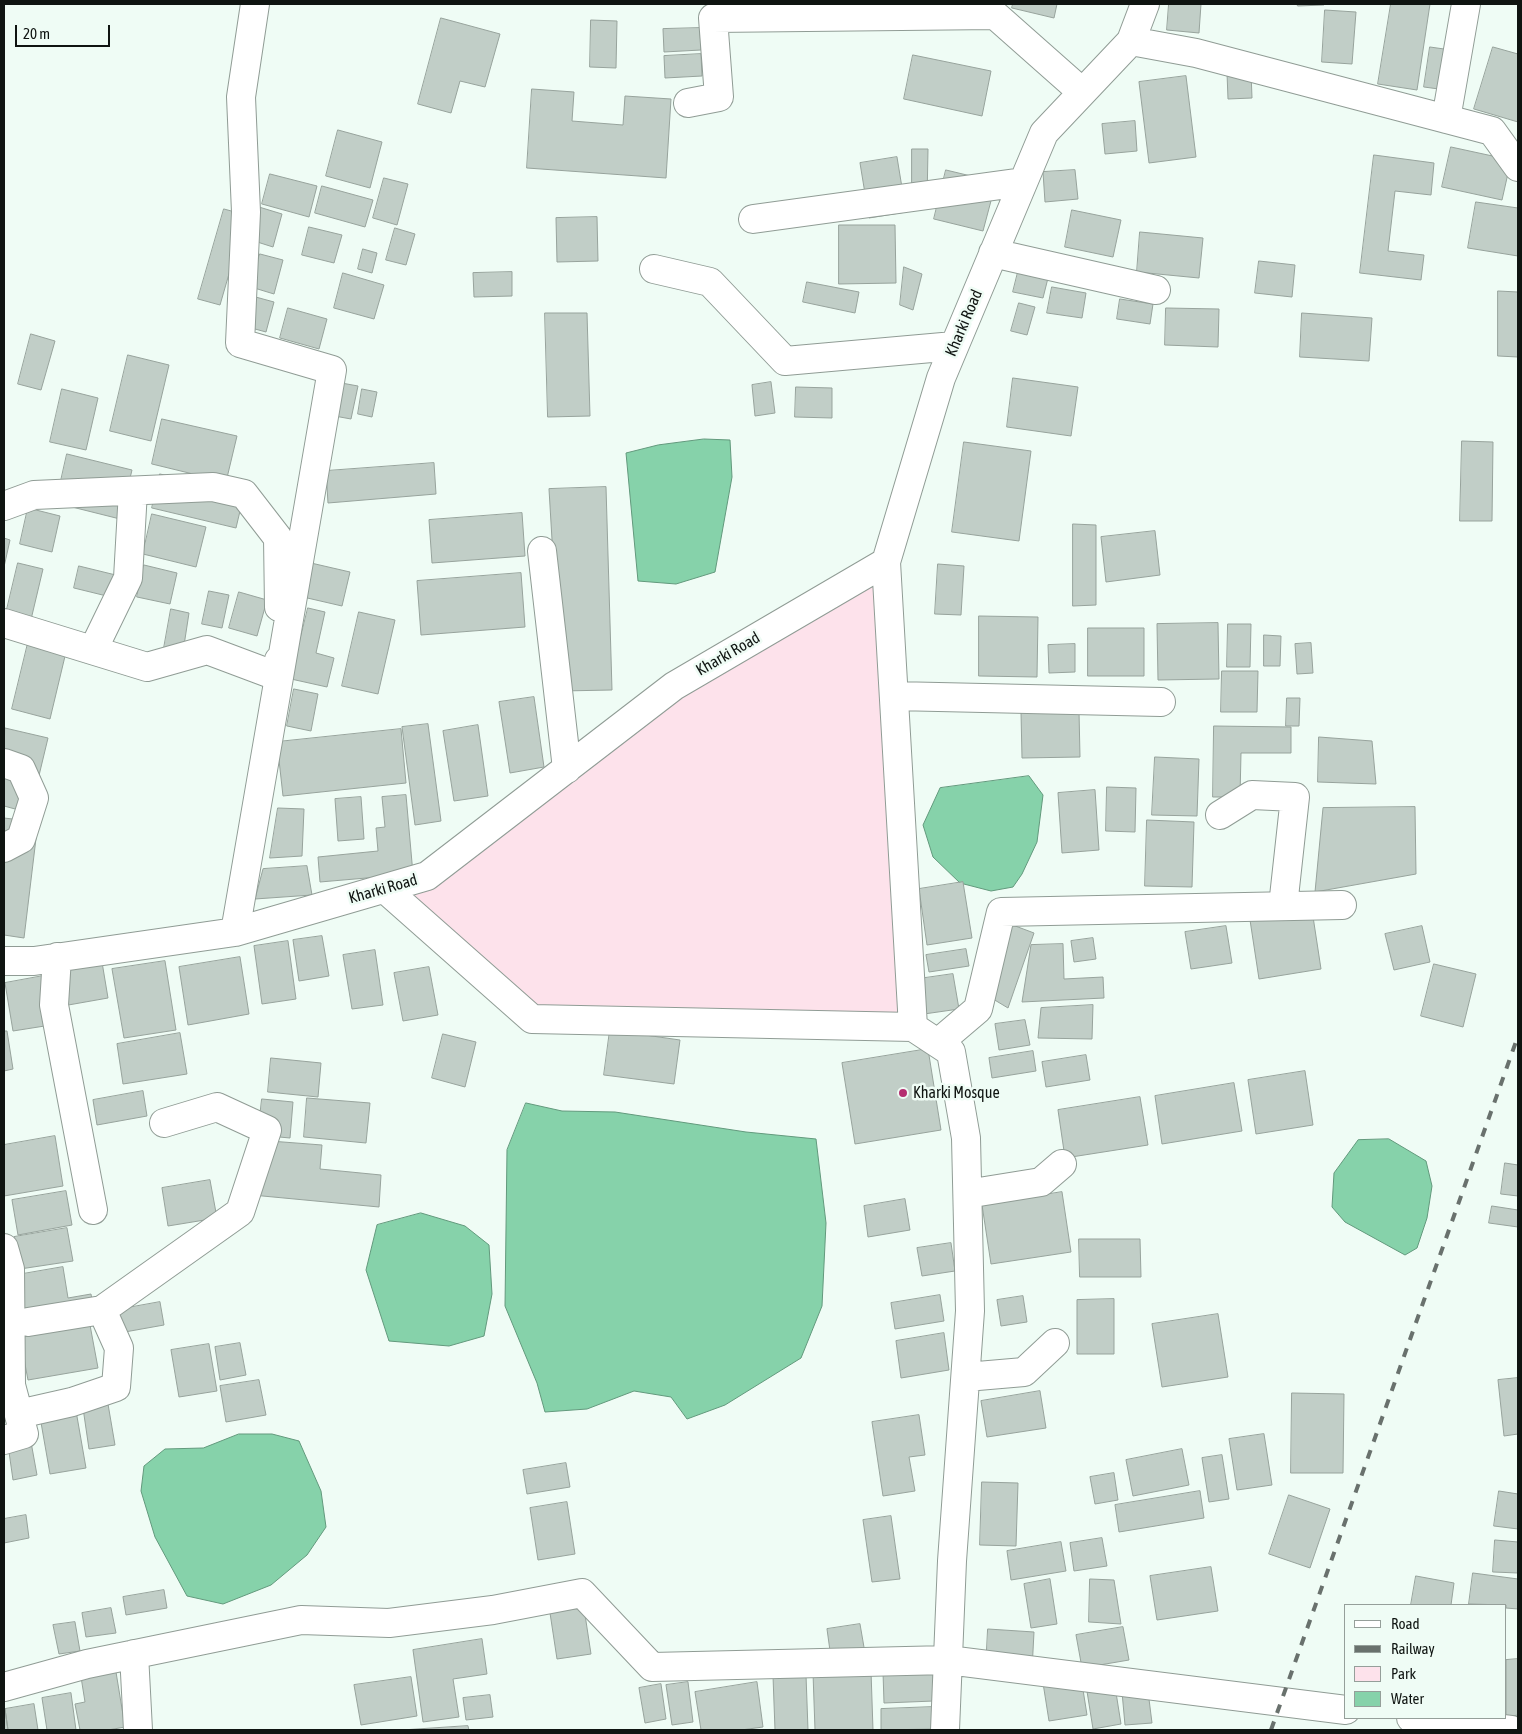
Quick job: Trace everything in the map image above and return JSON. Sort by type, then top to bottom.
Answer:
[{"type":"street","points":[[235,932],[332,370],[240,343],[246,212],[241,97],[255,4]]},
{"type":"street","name":"Kharki Road","points":[[4,962],[57,958],[235,932],[427,876],[674,686],[886,562],[941,378],[1044,132],[1132,41],[1145,4]]},
{"type":"street","points":[[1446,119],[1466,4]]},
{"type":"street","points":[[688,103],[719,97],[709,11],[995,15],[1082,92]]},
{"type":"street","points":[[1132,41],[1196,53],[1492,131],[1518,168]]},
{"type":"street","points":[[753,219],[1023,182]]},
{"type":"street","points":[[993,253],[1156,290]]},
{"type":"street","points":[[654,268],[710,282],[785,361],[954,346]]},
{"type":"street","points":[[4,506],[34,495],[132,490],[213,487],[244,494],[278,538],[279,677]]},
{"type":"street","points":[[93,650],[128,578],[132,490]]},
{"type":"street","points":[[542,551],[567,769]]},
{"type":"street","points":[[886,562],[913,1027]]},
{"type":"street","points":[[4,623],[147,667],[208,650],[279,677]]},
{"type":"street","points":[[894,696],[1161,702]]},
{"type":"street","points":[[4,763],[20,769],[34,798],[21,838],[4,848]]},
{"type":"street","points":[[1220,815],[1252,795],[1295,797],[1283,906]]},
{"type":"street","points":[[385,889],[532,1019],[913,1027],[951,1052],[966,1138],[970,1311],[952,1561],[945,1730]]},
{"type":"street","points":[[938,1043],[978,1009],[1001,912],[1342,905]]},
{"type":"street","points":[[57,958],[54,1005],[94,1210]]},
{"type":"street","points":[[28,1322],[102,1310],[240,1212],[267,1130],[217,1107],[164,1123]]},
{"type":"street","points":[[979,1192],[1041,1182],[1062,1164]]},
{"type":"street","points":[[4,1248],[10,1269],[11,1385],[24,1434],[4,1440]]},
{"type":"street","points":[[19,1414],[72,1402],[116,1387],[118,1348],[102,1310]]},
{"type":"street","points":[[966,1377],[1024,1372],[1055,1343]]},
{"type":"street","points":[[4,1687],[87,1664],[301,1620],[389,1623],[493,1610],[582,1593],[652,1667],[948,1660],[1344,1710]]},
{"type":"street","points":[[134,1654],[138,1730]]},
{"type":"street","points":[[1419,1719],[1511,1730]]},
{"type":"green space","points":[[882,569],[909,1023],[533,1012],[392,890],[675,690]]},
{"type":"water","points":[[704,439],[730,440],[732,477],[715,572],[676,584],[638,581],[626,453],[658,445]]},
{"type":"water","points":[[1029,776],[1043,795],[1037,842],[1022,874],[1013,887],[991,891],[960,883],[933,857],[923,825],[940,788]]},
{"type":"water","points":[[526,1103],[562,1111],[615,1112],[746,1132],[816,1139],[826,1223],[822,1306],[801,1358],[725,1405],[687,1419],[671,1397],[634,1391],[587,1409],[545,1412],[537,1383],[505,1306],[507,1150]]},
{"type":"water","points":[[1389,1139],[1426,1161],[1432,1186],[1427,1218],[1417,1248],[1405,1255],[1345,1222],[1332,1207],[1334,1173],[1358,1140]]},
{"type":"water","points":[[421,1213],[465,1226],[489,1245],[492,1294],[484,1336],[449,1346],[389,1341],[366,1270],[377,1225]]},
{"type":"water","points":[[239,1434],[272,1434],[299,1441],[321,1491],[326,1527],[307,1555],[271,1585],[223,1604],[187,1596],[155,1537],[141,1491],[144,1466],[165,1449],[203,1448]]},
{"type":"building","points":[[1013,4],[1057,4],[1054,18],[1012,8]]},
{"type":"building","points":[[1169,4],[1201,4],[1199,33],[1167,30]]},
{"type":"building","points":[[1297,4],[1324,4],[1324,5],[1298,6]]},
{"type":"building","points":[[1391,4],[1430,4],[1417,90],[1378,84]]},
{"type":"building","points":[[1325,10],[1356,12],[1352,64],[1322,62]]},
{"type":"building","points":[[441,18],[500,34],[485,87],[460,81],[451,113],[418,104]]},
{"type":"building","points":[[591,20],[617,21],[616,68],[590,67]]},
{"type":"building","points":[[700,28],[701,50],[664,52],[663,29]]},
{"type":"building","points":[[1430,47],[1451,50],[1446,90],[1424,87]]},
{"type":"building","points":[[1493,47],[1518,54],[1518,122],[1474,109]]},
{"type":"building","points":[[701,54],[702,76],[665,78],[664,56]]},
{"type":"building","points":[[913,55],[991,71],[982,116],[904,99]]},
{"type":"building","points":[[1251,72],[1252,98],[1228,99],[1227,73]]},
{"type":"building","points":[[1186,76],[1196,157],[1149,163],[1139,82]]},
{"type":"building","points":[[532,89],[574,92],[572,121],[623,125],[625,96],[671,99],[666,178],[527,168]]},
{"type":"building","points":[[1135,121],[1137,151],[1105,154],[1102,124]]},
{"type":"building","points":[[338,130],[382,142],[370,188],[326,176]]},
{"type":"building","points":[[1451,147],[1511,160],[1502,200],[1442,187]]},
{"type":"building","points":[[912,149],[928,149],[927,202],[912,202]]},
{"type":"building","points":[[1374,155],[1434,163],[1431,195],[1395,191],[1388,251],[1424,255],[1421,280],[1360,273]]},
{"type":"building","points":[[897,157],[906,212],[869,218],[860,163]]},
{"type":"building","points":[[946,170],[996,182],[983,231],[934,219]]},
{"type":"building","points":[[1075,170],[1078,199],[1045,202],[1043,172]]},
{"type":"building","points":[[270,174],[317,186],[309,217],[262,204]]},
{"type":"building","points":[[384,178],[408,184],[397,225],[373,218]]},
{"type":"building","points":[[322,186],[373,200],[365,227],[315,213]]},
{"type":"building","points":[[1476,202],[1518,208],[1518,256],[1468,248]]},
{"type":"building","points":[[259,207],[282,214],[273,247],[251,240]]},
{"type":"building","points":[[224,209],[246,215],[220,305],[198,299]]},
{"type":"building","points":[[1072,210],[1121,220],[1113,257],[1065,247]]},
{"type":"building","points":[[597,217],[598,261],[557,262],[556,218]]},
{"type":"building","points":[[839,225],[895,225],[896,283],[839,284]]},
{"type":"building","points":[[309,227],[342,235],[334,263],[302,255]]},
{"type":"building","points":[[395,228],[415,234],[406,265],[386,260]]},
{"type":"building","points":[[1140,232],[1203,238],[1199,278],[1137,272]]},
{"type":"building","points":[[363,249],[377,253],[372,273],[358,269]]},
{"type":"building","points":[[260,254],[283,260],[274,294],[251,287]]},
{"type":"building","points":[[1259,261],[1295,265],[1292,297],[1255,293]]},
{"type":"building","points":[[904,267],[922,274],[913,310],[900,305]]},
{"type":"building","points":[[512,272],[512,296],[474,297],[473,273]]},
{"type":"building","points":[[1018,272],[1048,278],[1043,298],[1013,292]]},
{"type":"building","points":[[343,273],[384,285],[374,319],[334,308]]},
{"type":"building","points":[[807,282],[859,292],[855,313],[803,302]]},
{"type":"building","points":[[1052,287],[1086,293],[1082,318],[1047,313]]},
{"type":"building","points":[[1498,291],[1518,292],[1518,357],[1498,356]]},
{"type":"building","points":[[252,296],[274,302],[266,332],[244,326]]},
{"type":"building","points":[[1120,299],[1153,304],[1150,324],[1117,319]]},
{"type":"building","points":[[1019,303],[1035,307],[1027,335],[1011,331]]},
{"type":"building","points":[[288,308],[327,319],[319,349],[280,338]]},
{"type":"building","points":[[1166,308],[1219,309],[1218,347],[1165,345]]},
{"type":"building","points":[[545,313],[587,313],[590,416],[548,417]]},
{"type":"building","points":[[1302,313],[1372,318],[1369,361],[1300,357]]},
{"type":"building","points":[[31,334],[55,341],[41,390],[18,384]]},
{"type":"building","points":[[128,355],[169,365],[151,441],[110,431]]},
{"type":"building","points":[[1013,378],[1078,387],[1071,436],[1007,427]]},
{"type":"building","points":[[336,382],[358,386],[351,419],[329,415]]},
{"type":"building","points":[[771,382],[775,413],[755,416],[752,385]]},
{"type":"building","points":[[796,387],[832,388],[832,418],[795,417]]},
{"type":"building","points":[[62,389],[98,398],[86,450],[50,442]]},
{"type":"building","points":[[362,389],[377,392],[372,417],[358,414]]},
{"type":"building","points":[[162,419],[237,436],[226,482],[152,464]]},
{"type":"building","points":[[1462,441],[1493,442],[1492,521],[1460,521]]},
{"type":"building","points":[[964,442],[1031,451],[1019,541],[952,532]]},
{"type":"building","points":[[67,454],[132,470],[120,519],[56,503]]},
{"type":"building","points":[[434,463],[436,494],[328,503],[326,471]]},
{"type":"building","points":[[160,474],[244,494],[236,528],[152,508]]},
{"type":"building","points":[[606,487],[612,690],[561,691],[549,489]]},
{"type":"building","points":[[28,508],[60,516],[52,552],[20,544]]},
{"type":"building","points":[[522,513],[525,556],[432,563],[429,520]]},
{"type":"building","points":[[152,514],[206,527],[196,567],[143,554]]},
{"type":"building","points":[[1073,524],[1096,525],[1096,605],[1073,606]]},
{"type":"building","points":[[1155,531],[1160,575],[1106,582],[1101,537]]},
{"type":"building","points":[[4,538],[10,540],[4,567]]},
{"type":"building","points":[[18,563],[43,569],[29,628],[4,622]]},
{"type":"building","points":[[311,563],[350,572],[342,606],[303,597]]},
{"type":"building","points":[[938,564],[964,566],[961,615],[935,614]]},
{"type":"building","points":[[144,565],[177,573],[170,604],[137,597]]},
{"type":"building","points":[[79,566],[128,578],[123,600],[74,588]]},
{"type":"building","points":[[521,573],[525,627],[421,635],[417,581]]},
{"type":"building","points":[[209,591],[229,595],[222,628],[202,624]]},
{"type":"building","points":[[239,592],[267,600],[257,636],[229,628]]},
{"type":"building","points":[[308,608],[325,612],[316,653],[334,658],[327,687],[291,679]]},
{"type":"building","points":[[171,609],[189,613],[183,652],[164,648]]},
{"type":"building","points":[[359,612],[395,620],[378,694],[342,686]]},
{"type":"building","points":[[979,616],[1038,617],[1037,677],[979,676]]},
{"type":"building","points":[[1218,623],[1219,679],[1158,680],[1157,624]]},
{"type":"building","points":[[1228,624],[1251,624],[1250,667],[1227,667]]},
{"type":"building","points":[[1088,628],[1144,628],[1144,676],[1088,676]]},
{"type":"building","points":[[1264,635],[1281,636],[1280,666],[1264,666]]},
{"type":"building","points":[[28,643],[66,652],[50,719],[12,709]]},
{"type":"building","points":[[1311,643],[1313,673],[1297,674],[1295,644]]},
{"type":"building","points":[[1075,644],[1075,672],[1049,673],[1048,645]]},
{"type":"building","points":[[1222,671],[1258,671],[1257,712],[1221,712]]},
{"type":"building","points":[[294,689],[318,694],[311,731],[287,726]]},
{"type":"building","points":[[534,697],[544,767],[510,773],[499,702]]},
{"type":"building","points":[[1287,698],[1300,698],[1299,726],[1286,726]]},
{"type":"building","points":[[1079,711],[1080,757],[1022,758],[1021,712]]},
{"type":"building","points":[[428,724],[441,821],[415,825],[402,727]]},
{"type":"building","points":[[478,725],[488,796],[454,801],[443,731]]},
{"type":"building","points":[[1214,726],[1291,727],[1291,753],[1241,753],[1240,797],[1213,797]]},
{"type":"building","points":[[5,728],[48,738],[30,813],[4,806]]},
{"type":"building","points":[[401,729],[406,783],[283,796],[277,742]]},
{"type":"building","points":[[1319,737],[1372,741],[1376,784],[1318,782]]},
{"type":"building","points":[[1155,757],[1199,759],[1197,816],[1152,815]]},
{"type":"building","points":[[1107,787],[1136,788],[1135,832],[1106,831]]},
{"type":"building","points":[[1095,790],[1099,850],[1062,853],[1058,793]]},
{"type":"building","points":[[406,795],[413,874],[320,882],[318,857],[378,851],[376,828],[385,827],[382,797]]},
{"type":"building","points":[[361,797],[364,839],[338,841],[335,799]]},
{"type":"building","points":[[1415,807],[1416,874],[1315,892],[1323,808]]},
{"type":"building","points":[[278,808],[304,809],[302,856],[270,858]]},
{"type":"building","points":[[4,818],[38,822],[24,938],[4,935]]},
{"type":"building","points":[[1147,820],[1194,822],[1192,887],[1145,886]]},
{"type":"building","points":[[307,866],[312,895],[255,899],[263,869]]},
{"type":"building","points":[[963,882],[972,938],[927,945],[919,889]]},
{"type":"building","points":[[1312,910],[1321,969],[1259,979],[1250,920]]},
{"type":"building","points":[[1010,924],[1034,933],[1008,1008],[988,996]]},
{"type":"building","points":[[1226,926],[1232,963],[1191,969],[1185,932]]},
{"type":"building","points":[[1422,926],[1430,962],[1394,970],[1385,934]]},
{"type":"building","points":[[322,936],[329,976],[299,981],[293,940]]},
{"type":"building","points":[[1093,938],[1096,959],[1074,962],[1071,941]]},
{"type":"building","points":[[288,941],[296,999],[262,1004],[254,946]]},
{"type":"building","points":[[1063,944],[1064,979],[1103,977],[1104,998],[1022,1002],[1031,945]]},
{"type":"building","points":[[966,949],[969,966],[929,972],[926,955]]},
{"type":"building","points":[[375,950],[383,1005],[352,1009],[343,955]]},
{"type":"building","points":[[240,957],[249,1014],[188,1025],[179,967]]},
{"type":"building","points":[[165,961],[176,1030],[124,1038],[112,969]]},
{"type":"building","points":[[102,962],[108,998],[57,1007],[50,970]]},
{"type":"building","points":[[1434,964],[1476,974],[1463,1027],[1421,1016]]},
{"type":"building","points":[[429,967],[438,1015],[403,1021],[394,973]]},
{"type":"building","points":[[953,974],[959,1009],[924,1014],[918,979]]},
{"type":"building","points":[[43,976],[51,1025],[13,1031],[5,983]]},
{"type":"building","points":[[1093,1005],[1092,1039],[1038,1038],[1041,1008]]},
{"type":"building","points":[[1025,1020],[1030,1045],[999,1050],[995,1024]]},
{"type":"building","points":[[610,1030],[680,1040],[674,1084],[604,1075]]},
{"type":"building","points":[[4,1031],[7,1031],[13,1069],[4,1071]]},
{"type":"building","points":[[180,1033],[187,1074],[123,1084],[117,1044]]},
{"type":"building","points":[[443,1034],[476,1042],[465,1087],[432,1078]]},
{"type":"building","points":[[928,1049],[941,1130],[855,1144],[842,1063]]},
{"type":"building","points":[[1033,1051],[1036,1071],[992,1078],[989,1058]]},
{"type":"building","points":[[1086,1055],[1090,1080],[1046,1087],[1042,1062]]},
{"type":"building","points":[[271,1058],[321,1063],[318,1097],[268,1092]]},
{"type":"building","points":[[1305,1071],[1313,1125],[1256,1134],[1248,1080]]},
{"type":"building","points":[[1234,1083],[1242,1131],[1162,1144],[1155,1096]]},
{"type":"building","points":[[143,1091],[147,1116],[97,1125],[93,1100]]},
{"type":"building","points":[[1140,1097],[1148,1145],[1065,1158],[1058,1110]]},
{"type":"building","points":[[307,1098],[370,1103],[366,1143],[304,1137]]},
{"type":"building","points":[[262,1099],[293,1102],[290,1138],[258,1135]]},
{"type":"building","points":[[55,1136],[63,1186],[4,1196],[4,1145]]},
{"type":"building","points":[[257,1140],[322,1145],[320,1169],[381,1175],[379,1207],[252,1195]]},
{"type":"building","points":[[1505,1163],[1518,1165],[1518,1196],[1501,1194]]},
{"type":"building","points":[[210,1180],[217,1218],[168,1226],[162,1188]]},
{"type":"building","points":[[66,1191],[72,1225],[18,1235],[12,1200]]},
{"type":"building","points":[[1062,1192],[1071,1252],[991,1264],[982,1205]]},
{"type":"building","points":[[905,1199],[910,1230],[868,1237],[864,1206]]},
{"type":"building","points":[[1492,1206],[1518,1210],[1518,1227],[1489,1223]]},
{"type":"building","points":[[67,1228],[73,1261],[20,1269],[14,1237]]},
{"type":"building","points":[[1079,1239],[1140,1239],[1141,1277],[1080,1277]]},
{"type":"building","points":[[951,1243],[955,1271],[922,1276],[917,1248]]},
{"type":"building","points":[[63,1267],[68,1298],[91,1294],[95,1318],[26,1330],[17,1275]]},
{"type":"building","points":[[940,1295],[944,1321],[895,1329],[891,1303]]},
{"type":"building","points":[[1023,1296],[1027,1322],[1001,1326],[997,1300]]},
{"type":"building","points":[[1114,1299],[1114,1354],[1077,1354],[1077,1300]]},
{"type":"building","points":[[160,1302],[164,1325],[108,1335],[105,1312]]},
{"type":"building","points":[[1218,1314],[1228,1377],[1162,1387],[1152,1324]]},
{"type":"building","points":[[90,1325],[98,1368],[28,1380],[20,1338]]},
{"type":"building","points":[[944,1333],[949,1370],[901,1378],[896,1341]]},
{"type":"building","points":[[240,1343],[246,1375],[220,1380],[215,1347]]},
{"type":"building","points":[[209,1344],[217,1391],[179,1397],[171,1350]]},
{"type":"building","points":[[1518,1378],[1518,1434],[1504,1436],[1498,1380]]},
{"type":"building","points":[[259,1380],[266,1415],[226,1422],[220,1386]]},
{"type":"building","points":[[1040,1391],[1046,1428],[987,1437],[981,1401]]},
{"type":"building","points":[[1292,1393],[1344,1394],[1343,1473],[1291,1473]]},
{"type":"building","points":[[108,1404],[115,1445],[89,1449],[83,1408]]},
{"type":"building","points":[[75,1405],[86,1468],[50,1474],[39,1411]]},
{"type":"building","points":[[919,1415],[925,1455],[909,1457],[915,1491],[883,1496],[872,1422]]},
{"type":"building","points":[[1264,1434],[1272,1485],[1237,1490],[1229,1439]]},
{"type":"building","points":[[31,1442],[37,1475],[13,1480],[8,1445]]},
{"type":"building","points":[[1182,1449],[1189,1485],[1133,1496],[1126,1460]]},
{"type":"building","points":[[1222,1455],[1229,1499],[1209,1502],[1202,1458]]},
{"type":"building","points":[[566,1463],[570,1487],[527,1494],[523,1470]]},
{"type":"building","points":[[1114,1473],[1118,1500],[1095,1504],[1090,1477]]},
{"type":"building","points":[[982,1482],[1018,1483],[1016,1546],[980,1545]]},
{"type":"building","points":[[1200,1491],[1204,1518],[1119,1532],[1115,1505]]},
{"type":"building","points":[[1499,1491],[1518,1494],[1518,1529],[1494,1526]]},
{"type":"building","points":[[1289,1495],[1330,1509],[1310,1568],[1269,1554]]},
{"type":"building","points":[[567,1502],[575,1554],[538,1560],[530,1508]]},
{"type":"building","points":[[26,1515],[29,1538],[4,1543],[4,1519]]},
{"type":"building","points":[[891,1516],[900,1579],[872,1582],[863,1520]]},
{"type":"building","points":[[1102,1538],[1107,1566],[1074,1571],[1070,1543]]},
{"type":"building","points":[[1495,1540],[1518,1542],[1518,1573],[1493,1572]]},
{"type":"building","points":[[1061,1542],[1066,1571],[1011,1580],[1007,1551]]},
{"type":"building","points":[[1211,1567],[1218,1611],[1157,1620],[1150,1576]]},
{"type":"building","points":[[1473,1573],[1518,1579],[1518,1609],[1507,1608],[1507,1604],[1469,1604]]},
{"type":"building","points":[[1416,1576],[1454,1583],[1451,1604],[1411,1604]]},
{"type":"building","points":[[1050,1579],[1057,1624],[1031,1628],[1024,1584]]},
{"type":"building","points":[[1090,1579],[1114,1580],[1121,1624],[1089,1622]]},
{"type":"building","points":[[164,1590],[167,1608],[126,1615],[123,1597]]},
{"type":"building","points":[[111,1608],[116,1633],[86,1637],[82,1613]]},
{"type":"building","points":[[584,1608],[591,1654],[557,1659],[550,1613]]},
{"type":"building","points":[[75,1622],[80,1651],[59,1654],[53,1625]]},
{"type":"building","points":[[860,1624],[865,1653],[831,1658],[827,1629]]},
{"type":"building","points":[[1123,1627],[1129,1660],[1082,1668],[1076,1635]]},
{"type":"building","points":[[988,1629],[1034,1632],[1032,1670],[986,1667]]},
{"type":"building","points":[[482,1639],[487,1674],[453,1679],[459,1717],[423,1722],[413,1650]]},
{"type":"building","points":[[1518,1659],[1518,1715],[1507,1717],[1507,1660]]},
{"type":"building","points":[[933,1670],[934,1701],[884,1703],[883,1672]]},
{"type":"building","points":[[871,1671],[873,1730],[815,1730],[813,1673]]},
{"type":"building","points":[[116,1672],[125,1727],[108,1730],[80,1730],[75,1704],[85,1702],[81,1677]]},
{"type":"building","points":[[806,1675],[808,1730],[775,1730],[773,1676]]},
{"type":"building","points":[[411,1677],[417,1716],[361,1725],[354,1685]]},
{"type":"building","points":[[1081,1677],[1087,1715],[1049,1721],[1043,1683]]},
{"type":"building","points":[[1114,1680],[1121,1724],[1093,1729],[1086,1685]]},
{"type":"building","points":[[688,1682],[693,1722],[672,1725],[666,1685]]},
{"type":"building","points":[[757,1682],[763,1727],[741,1730],[701,1730],[695,1692]]},
{"type":"building","points":[[661,1684],[666,1719],[645,1723],[639,1688]]},
{"type":"building","points":[[1148,1691],[1152,1723],[1125,1725],[1122,1692]]},
{"type":"building","points":[[71,1693],[76,1730],[47,1730],[42,1698]]},
{"type":"building","points":[[490,1695],[493,1717],[466,1720],[463,1698]]},
{"type":"building","points":[[34,1704],[38,1730],[8,1730],[5,1709]]},
{"type":"building","points":[[933,1707],[934,1729],[881,1730],[881,1709]]},
{"type":"building","points":[[5,1709],[8,1730],[4,1730]]},
{"type":"building","points":[[468,1726],[469,1730],[402,1730]]},
{"type":"railway","points":[[1271,1730],[1518,1036]]},
{"type":"place","name":"Kharki Mosque","points":[[903,1093]]}]
